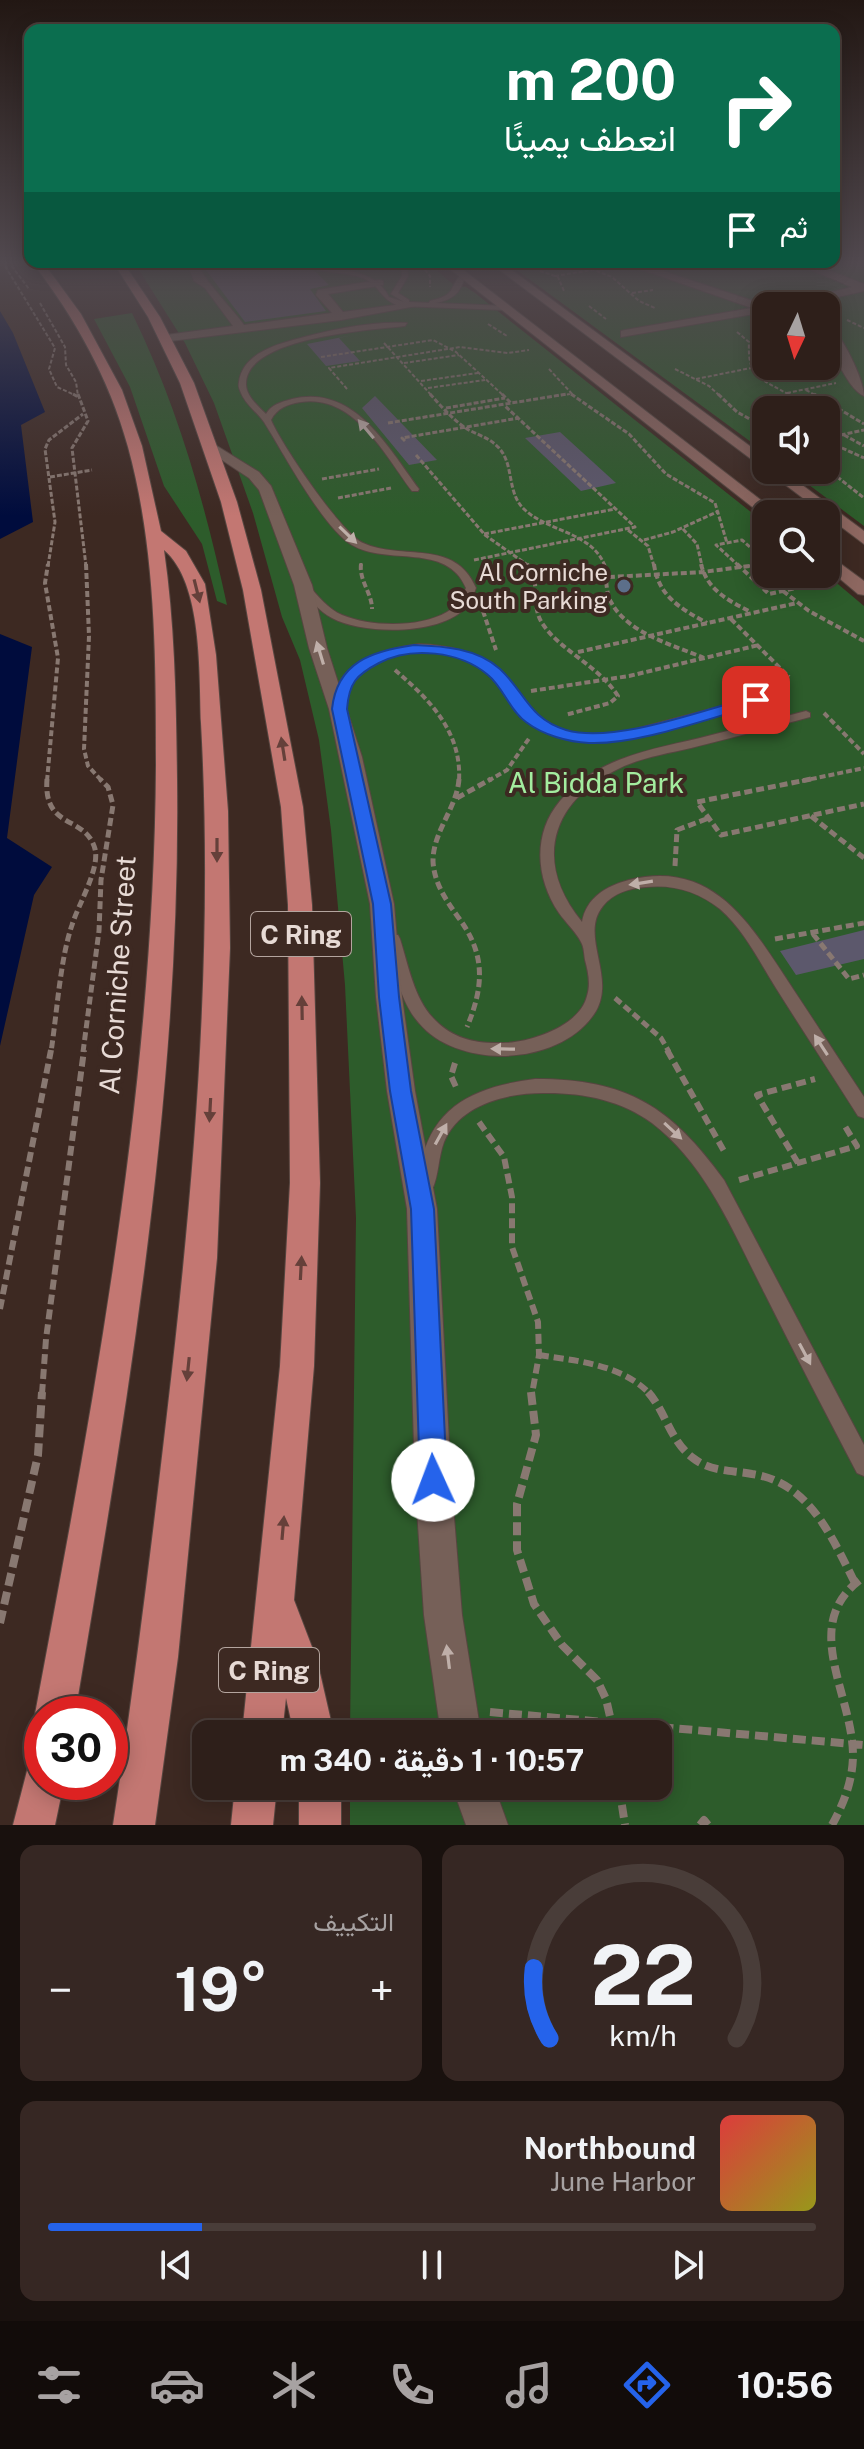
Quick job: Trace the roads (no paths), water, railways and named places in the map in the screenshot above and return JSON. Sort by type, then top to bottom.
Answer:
[{"type":"highway","name":"Al Corniche Street","points":[[58,1696],[127,1285],[160,979],[167,750],[162,612],[151,531],[132,442],[118,399],[93,346]]},
{"type":"highway","name":"C Ring","points":[[169,346],[212,447],[252,590],[292,807],[300,905],[305,1183],[297,1366],[264,1720]]},
{"type":"highway","points":[[134,1825],[158,1657],[201,1258],[218,948],[217,811],[207,655],[199,599],[189,568],[171,546],[151,531]]},
{"type":"highway","points":[[276,1605],[297,1660],[311,1720]]},
{"type":"highway","points":[[34,1825],[39,1800]]},
{"type":"highway","points":[[252,1825],[255,1800]]},
{"type":"highway","points":[[320,1800],[320,1825]]},
{"type":"main road","points":[[554,346],[753,500]]},
{"type":"main road","points":[[609,346],[752,454]]},
{"type":"main road","points":[[791,484],[864,539]]},
{"type":"main road","points":[[840,570],[864,590]]},
{"type":"street","points":[[840,349],[842,360],[864,392]]},
{"type":"street","points":[[212,447],[254,475],[266,489],[303,585],[318,648],[339,709],[382,904],[389,997],[401,1091],[422,1209],[433,1480],[443,1615],[458,1720]]},
{"type":"street","points":[[478,1800],[487,1825]]},
{"type":"lane","points":[[283,346],[260,356],[245,370],[242,386],[250,402],[267,420],[348,539],[370,549],[433,557],[453,564],[468,577],[470,594],[455,611],[438,619],[410,625],[370,626],[336,616],[321,607],[303,585]]},
{"type":"lane","points":[[267,420],[276,407],[300,400],[326,400],[349,409],[415,489]]},
{"type":"lane","points":[[339,709],[341,687],[347,679],[379,656],[414,649],[445,651],[473,658],[495,672],[523,712],[542,725],[573,736],[606,739],[782,693]]},
{"type":"lane","points":[[587,939],[553,890],[546,856],[553,820],[573,791],[606,768],[630,759],[806,715]]},
{"type":"lane","points":[[382,904],[414,1003],[424,1020],[440,1034],[460,1043],[513,1050],[537,1046],[559,1037],[576,1024],[591,1006],[598,986],[587,939],[589,920],[596,904],[612,892],[631,884],[676,883],[715,898],[733,913],[754,941],[864,1111]]},
{"type":"lane","points":[[422,1209],[436,1142],[446,1124],[465,1105],[493,1094],[527,1087],[595,1091],[632,1102],[678,1135],[718,1186],[864,1466]]},
{"type":"place","name":"Al Corniche South Parking","points":[[624,586]]},
{"type":"park label","name":"Al Bidda Park","points":[[596,782]]}]
